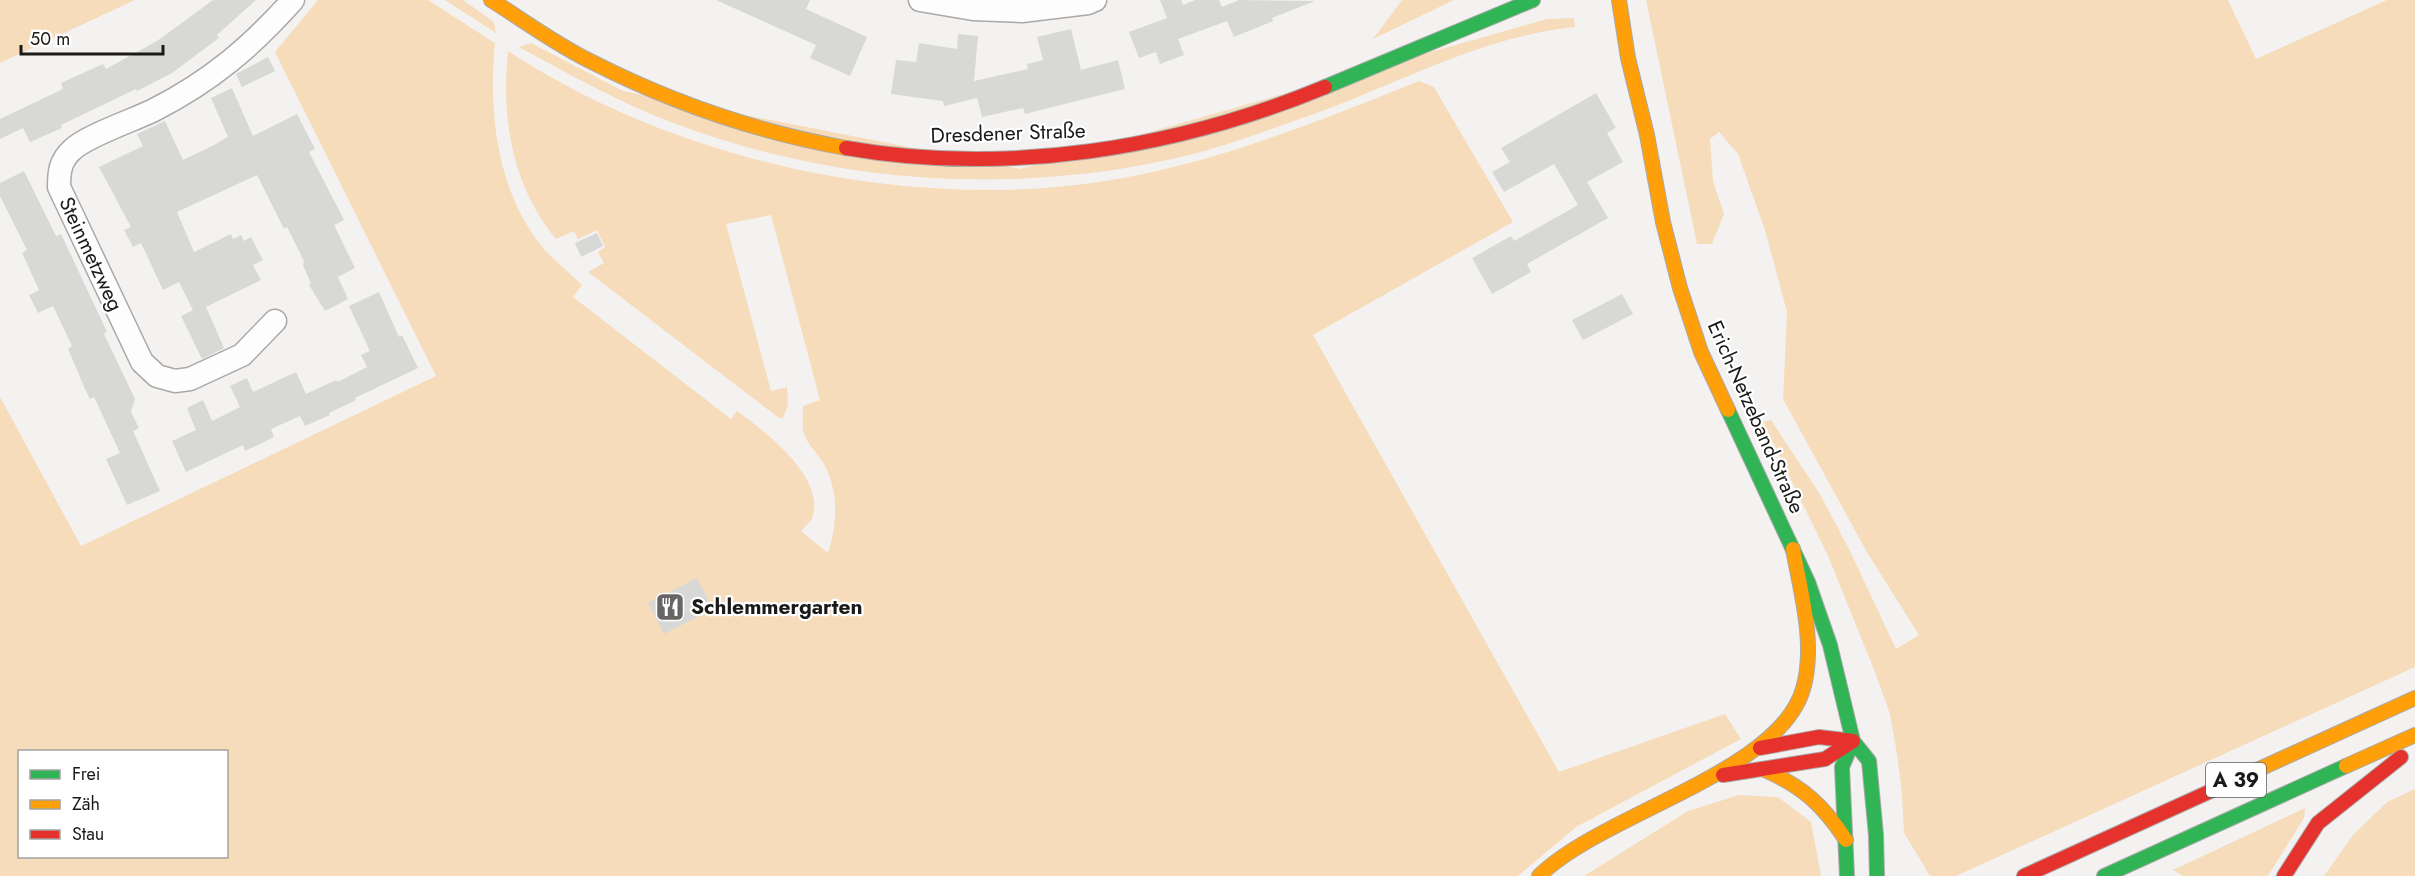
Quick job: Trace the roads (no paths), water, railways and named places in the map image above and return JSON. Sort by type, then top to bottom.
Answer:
[{"type":"main road","name":"Dresdener Straße","points":[[491,0],[526,10],[586,58],[639,84],[749,126],[889,155],[948,159],[1081,154],[1161,140],[1237,119],[1305,95],[1533,0]]},
{"type":"main road","name":"Erich-Netzeband-Straße","points":[[1619,0],[1628,58],[1680,288],[1701,352],[1808,582],[1830,645],[1853,741]]},
{"type":"main road","points":[[1539,876],[1547,868],[1608,830],[1755,749],[1779,731],[1797,706],[1805,679],[1807,631],[1792,549]]},
{"type":"main road","name":"A 39","points":[[2024,876],[2415,698]]},
{"type":"main road","name":"A 39","points":[[2104,876],[2415,735]]},
{"type":"main road","points":[[1755,749],[1819,737],[1853,741],[1869,761],[1876,835],[1877,876]]},
{"type":"main road","points":[[1706,777],[1765,770],[1825,759],[1853,741]]},
{"type":"main road","points":[[1847,876],[1842,767],[1853,741]]},
{"type":"main road","points":[[2284,876],[2318,823],[2373,777],[2415,747]]},
{"type":"main road","points":[[1765,770],[1794,782],[1817,800],[1846,840]]},
{"type":"street","name":"Steinmetzweg","points":[[275,321],[242,355],[190,379],[175,381],[157,376],[142,362],[59,188],[59,170],[73,149],[153,110],[208,79],[264,33],[293,0]]},
{"type":"street","points":[[920,0],[973,9],[1022,11],[1088,3],[1095,0]]},
{"type":"place","name":"Schlemmergarten","points":[[670,607]]}]
